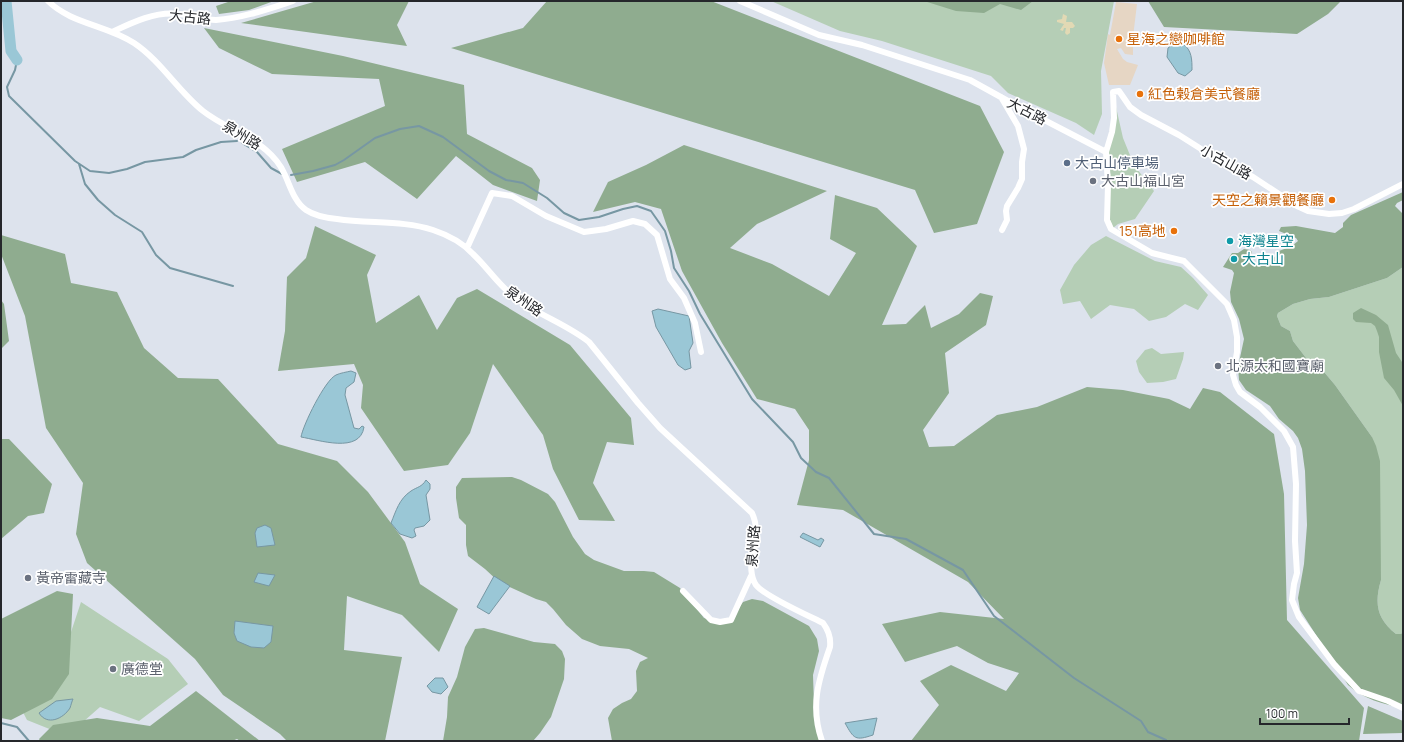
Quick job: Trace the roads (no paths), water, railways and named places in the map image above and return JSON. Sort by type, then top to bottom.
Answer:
[{"type":"street","name":"泉州路","points":[[48,1],[66,14],[112,32],[133,43],[151,56],[203,111],[268,151],[278,163],[298,202],[305,210],[330,218],[398,224],[430,230],[449,236],[467,248],[497,282],[512,295],[527,306],[580,335],[588,342],[660,428],[752,513],[756,522],[756,532],[751,563],[751,576],[756,585],[761,590],[823,624],[829,633],[830,648],[818,686],[816,705],[816,720],[822,741]]},
{"type":"street","name":"大古路","points":[[112,32],[157,14],[178,13],[214,20],[245,16],[293,1]]},
{"type":"street","name":"大古路","points":[[740,1],[819,35],[862,45],[970,80],[1106,152]]},
{"type":"street","name":"小古山路","points":[[1106,152],[1112,132],[1114,118],[1113,92],[1119,91],[1130,107],[1141,115],[1253,177],[1297,206],[1308,211],[1329,214],[1342,213],[1354,209],[1403,184]]},
{"type":"street","points":[[1001,97],[1018,126],[1024,149],[1022,179],[1007,206],[1007,220],[1002,230]]},
{"type":"street","points":[[1106,152],[1108,220],[1111,229],[1152,253],[1184,261],[1227,304],[1234,320],[1237,337],[1237,352],[1233,375],[1236,385],[1240,392],[1260,407],[1284,431],[1293,447],[1296,484],[1295,528],[1297,573],[1292,600],[1299,617],[1334,664],[1359,691],[1403,708]]},
{"type":"street","points":[[467,248],[492,193],[512,196],[546,216],[584,232],[606,229],[633,221],[645,224],[657,235],[670,279],[684,298],[695,323],[701,352]]},
{"type":"street","points":[[683,591],[711,620],[720,622],[731,620],[751,576]]},
{"type":"water","points":[[1183,44],[1190,52],[1192,63],[1192,70],[1185,76],[1178,73],[1167,57],[1168,48],[1172,45]]},
{"type":"water","points":[[658,309],[689,316],[693,343],[689,351],[691,368],[685,370],[678,365],[656,327],[652,311]]},
{"type":"water","points":[[351,371],[356,373],[354,382],[346,388],[345,395],[354,428],[359,429],[362,426],[364,427],[361,435],[355,440],[347,443],[328,442],[301,437],[310,413],[326,385],[336,375]]},
{"type":"water","points":[[426,480],[430,484],[430,489],[426,495],[430,520],[424,526],[415,528],[414,530],[416,536],[412,538],[400,534],[391,523],[398,506],[407,494],[421,486]]},
{"type":"water","points":[[265,525],[271,528],[275,545],[257,547],[255,533],[257,528]]},
{"type":"water","points":[[803,533],[818,540],[821,538],[824,540],[820,547],[800,537]]},
{"type":"water","points":[[258,573],[275,575],[269,586],[254,582]]},
{"type":"water","points":[[494,576],[510,586],[489,614],[477,607]]},
{"type":"water","points":[[235,621],[273,626],[271,642],[264,648],[251,647],[237,641],[234,633]]},
{"type":"water","points":[[435,678],[443,678],[448,687],[441,694],[432,692],[427,686]]},
{"type":"water","points":[[73,699],[67,712],[55,720],[46,719],[39,713],[56,701]]},
{"type":"water","points":[[877,718],[873,735],[862,738],[853,735],[845,723]]},
{"type":"waterway","points":[[6,1],[11,51],[17,60]]},
{"type":"waterway","points":[[17,60],[15,70],[7,87],[9,96],[75,161],[90,171],[109,173],[127,169],[145,162],[183,157],[196,150],[221,142],[237,141]]},
{"type":"waterway","points":[[291,175],[335,165],[375,138],[400,129],[419,126],[443,137],[489,171],[506,180],[523,183],[547,198],[564,213],[579,220],[599,217],[637,206],[651,211],[665,231],[674,268],[752,399],[793,442],[801,458],[816,472],[829,478],[874,534],[906,539],[963,570],[994,616],[1074,678],[1141,721],[1148,732],[1166,740]]},
{"type":"waterway","points":[[242,143],[257,152],[271,168],[282,174]]},
{"type":"waterway","points":[[79,164],[85,184],[98,200],[115,215],[142,232],[156,255],[170,268],[233,286]]},
{"type":"waterway","points":[[1,723],[17,727],[29,741]]},
{"type":"place","name":"星海之戀咖啡館","points":[[1119,39]]},
{"type":"place","name":"紅色榖倉美式餐廳","points":[[1140,94]]},
{"type":"place","name":"大古山停車場","points":[[1067,163]]},
{"type":"place","name":"大古山福山宮","points":[[1093,181]]},
{"type":"place","name":"天空之籟景觀餐廳","points":[[1332,200]]},
{"type":"place","name":"151高地","points":[[1174,231]]},
{"type":"place","name":"海灣星空","points":[[1230,241]]},
{"type":"place","name":"大古山","points":[[1234,259]]},
{"type":"place","name":"北源太和國寶廟","points":[[1218,366]]},
{"type":"place","name":"黃帝雷藏寺","points":[[28,578]]},
{"type":"place","name":"廣德堂","points":[[113,669]]}]
